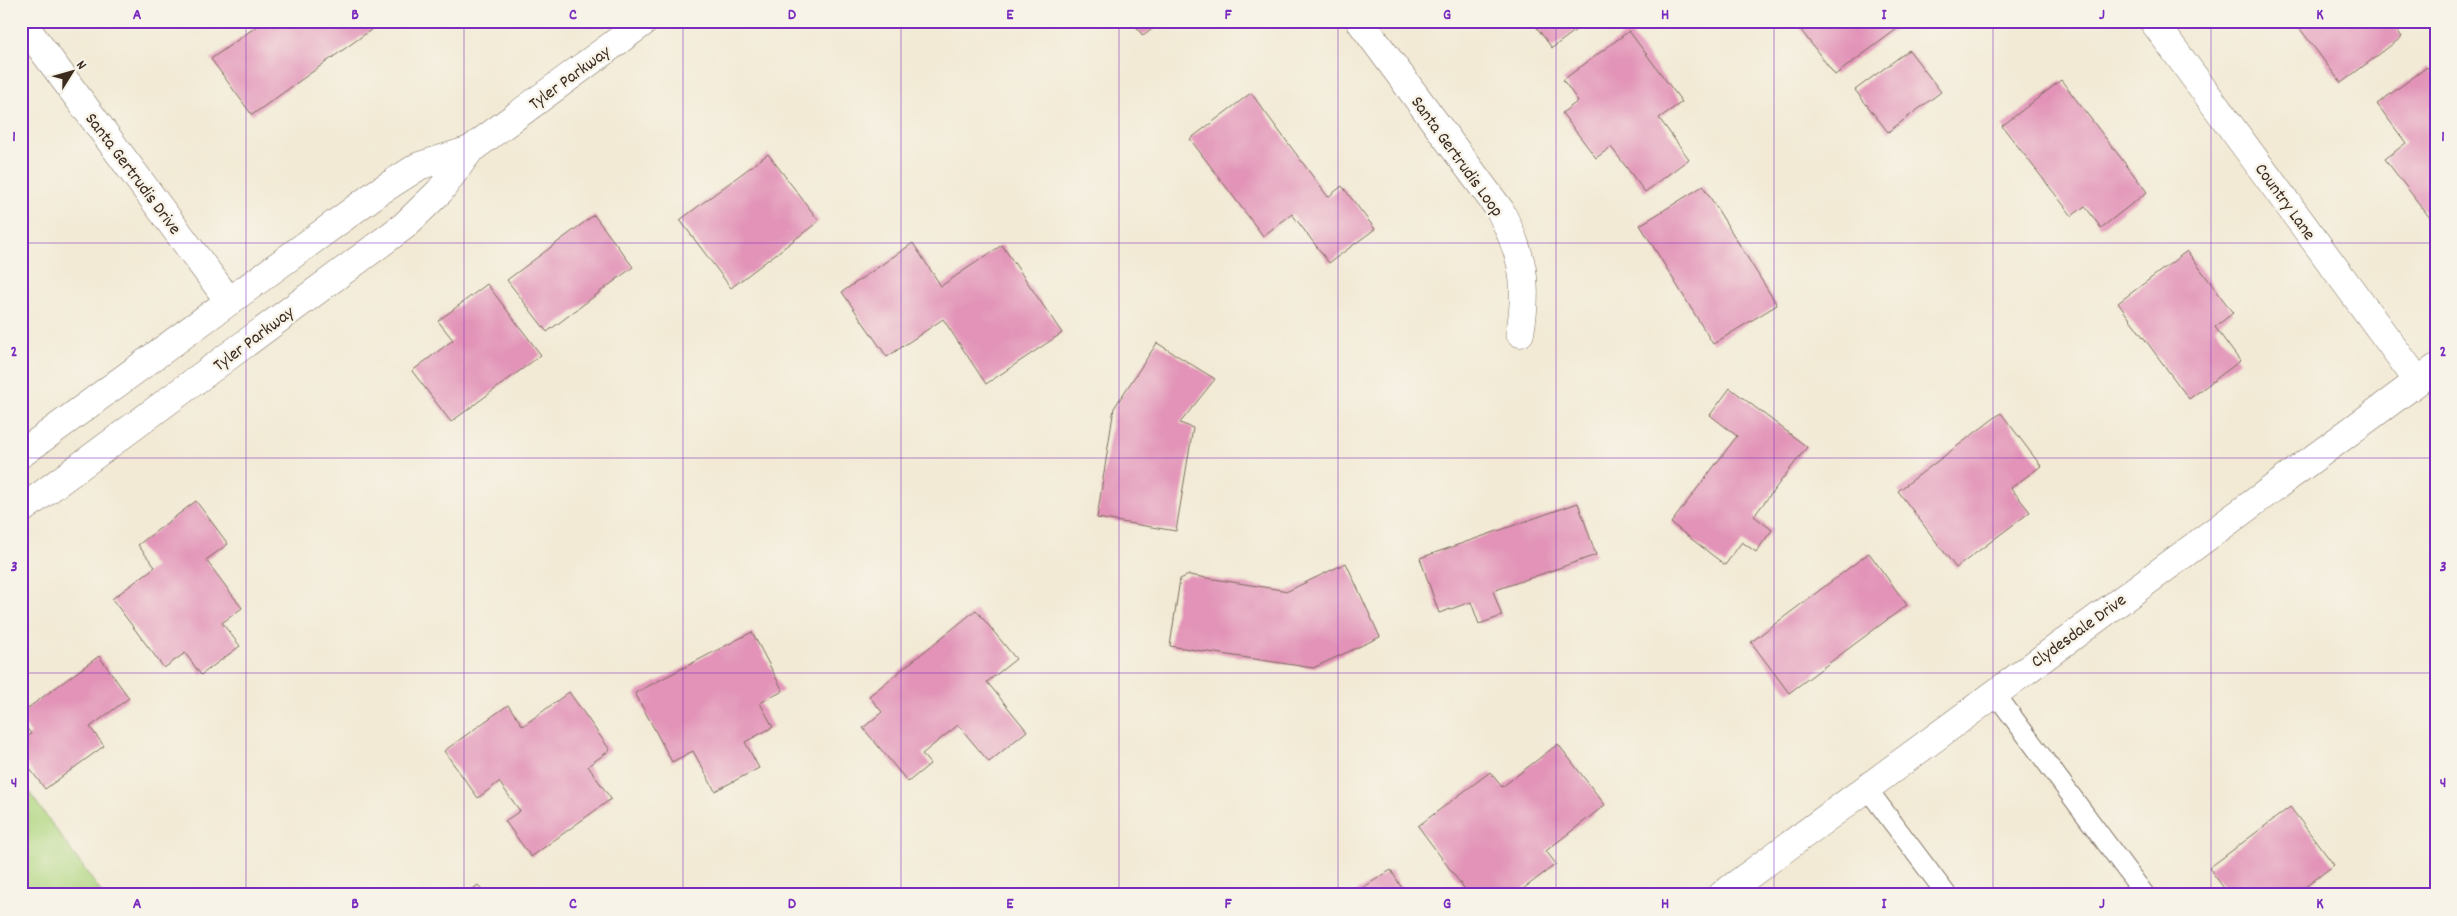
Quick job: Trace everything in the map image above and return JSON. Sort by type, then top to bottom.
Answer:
[{"type":"street","name":"Santa Gertrudis Drive","points":[[22,21],[229,301]]},
{"type":"street","name":"Tyler Parkway","points":[[21,510],[404,226],[440,191],[470,150],[645,21]]},
{"type":"street","name":"Santa Gertrudis Loop","points":[[1360,21],[1500,210],[1515,240],[1524,271],[1525,304],[1520,332]]},
{"type":"street","name":"Country Lane","points":[[2153,21],[2427,374]]},
{"type":"street","name":"Tyler Parkway","points":[[21,454],[369,198],[420,166],[470,150]]},
{"type":"street","name":"Clydesdale Drive","points":[[1722,895],[1994,692],[2427,374]]},
{"type":"lane","points":[[1994,692],[2145,895]]},
{"type":"lane","points":[[1866,787],[1947,895]]},
{"type":"green space","points":[[21,781],[103,895],[21,895]]},
{"type":"building","points":[[264,21],[371,21],[375,27],[252,115],[211,59]]},
{"type":"building","points":[[1132,21],[1163,21],[1143,36]]},
{"type":"building","points":[[1532,21],[1588,21],[1552,48]]},
{"type":"building","points":[[1794,21],[1891,21],[1897,29],[1835,75]]},
{"type":"building","points":[[2294,21],[2391,21],[2402,37],[2341,83]]},
{"type":"building","points":[[1629,31],[1682,102],[1659,118],[1689,159],[1645,192],[1611,147],[1596,158],[1562,113],[1578,101],[1563,80]]},
{"type":"building","points":[[1909,50],[1941,92],[1888,132],[1855,90]]},
{"type":"building","points":[[2427,67],[2436,79],[2436,220],[2433,222],[2385,159],[2406,143],[2377,104]]},
{"type":"building","points":[[2061,80],[2147,192],[2101,228],[2085,206],[2072,216],[2002,126]]},
{"type":"building","points":[[1251,93],[1328,197],[1342,186],[1375,229],[1329,263],[1292,214],[1263,236],[1190,139]]},
{"type":"building","points":[[768,154],[819,221],[731,288],[680,220]]},
{"type":"building","points":[[1703,186],[1777,305],[1713,344],[1640,225]]},
{"type":"building","points":[[594,215],[633,267],[547,332],[507,280]]},
{"type":"building","points":[[913,243],[941,286],[1002,245],[1062,333],[986,384],[943,319],[887,357],[842,292]]},
{"type":"building","points":[[2187,251],[2233,313],[2215,327],[2240,361],[2189,399],[2118,303]]},
{"type":"building","points":[[487,284],[541,355],[451,422],[412,371],[453,340],[438,321]]},
{"type":"building","points":[[1157,343],[1215,379],[1180,423],[1193,428],[1176,531],[1097,518],[1114,408]]},
{"type":"building","points":[[1730,388],[1807,447],[1754,516],[1772,530],[1756,552],[1742,542],[1725,565],[1671,523],[1737,436],[1710,415]]},
{"type":"building","points":[[2001,413],[2041,466],[2011,488],[2030,512],[1956,568],[1898,491]]},
{"type":"building","points":[[196,501],[228,544],[206,560],[242,608],[222,623],[240,646],[201,675],[185,653],[164,668],[112,599],[155,567],[138,545]]},
{"type":"building","points":[[1578,503],[1596,555],[1493,591],[1502,616],[1479,624],[1471,602],[1439,613],[1420,558]]},
{"type":"building","points":[[1869,553],[1907,605],[1789,693],[1751,642]]},
{"type":"building","points":[[1346,563],[1380,637],[1313,668],[1170,646],[1180,579],[1189,575],[1288,591]]},
{"type":"building","points":[[976,610],[1016,659],[987,682],[1027,731],[989,762],[958,725],[922,754],[930,764],[908,782],[863,728],[882,712],[869,696]]},
{"type":"building","points":[[752,632],[783,691],[760,703],[773,727],[745,742],[759,768],[715,791],[693,751],[672,762],[635,693]]},
{"type":"building","points":[[99,656],[129,698],[90,727],[104,746],[45,789],[21,757],[21,741],[31,734],[21,720],[21,713]]},
{"type":"building","points":[[569,692],[610,750],[588,766],[611,799],[531,857],[505,821],[520,811],[499,782],[478,798],[444,751],[508,705],[523,726]]},
{"type":"building","points":[[1558,744],[1605,805],[1546,851],[1556,864],[1515,895],[1469,895],[1418,826],[1490,772],[1502,787]]},
{"type":"building","points":[[2290,807],[2334,865],[2295,895],[2229,895],[2209,868]]},
{"type":"building","points":[[1391,870],[1406,895],[1351,895]]},
{"type":"building","points":[[478,885],[485,895],[465,895]]}]
